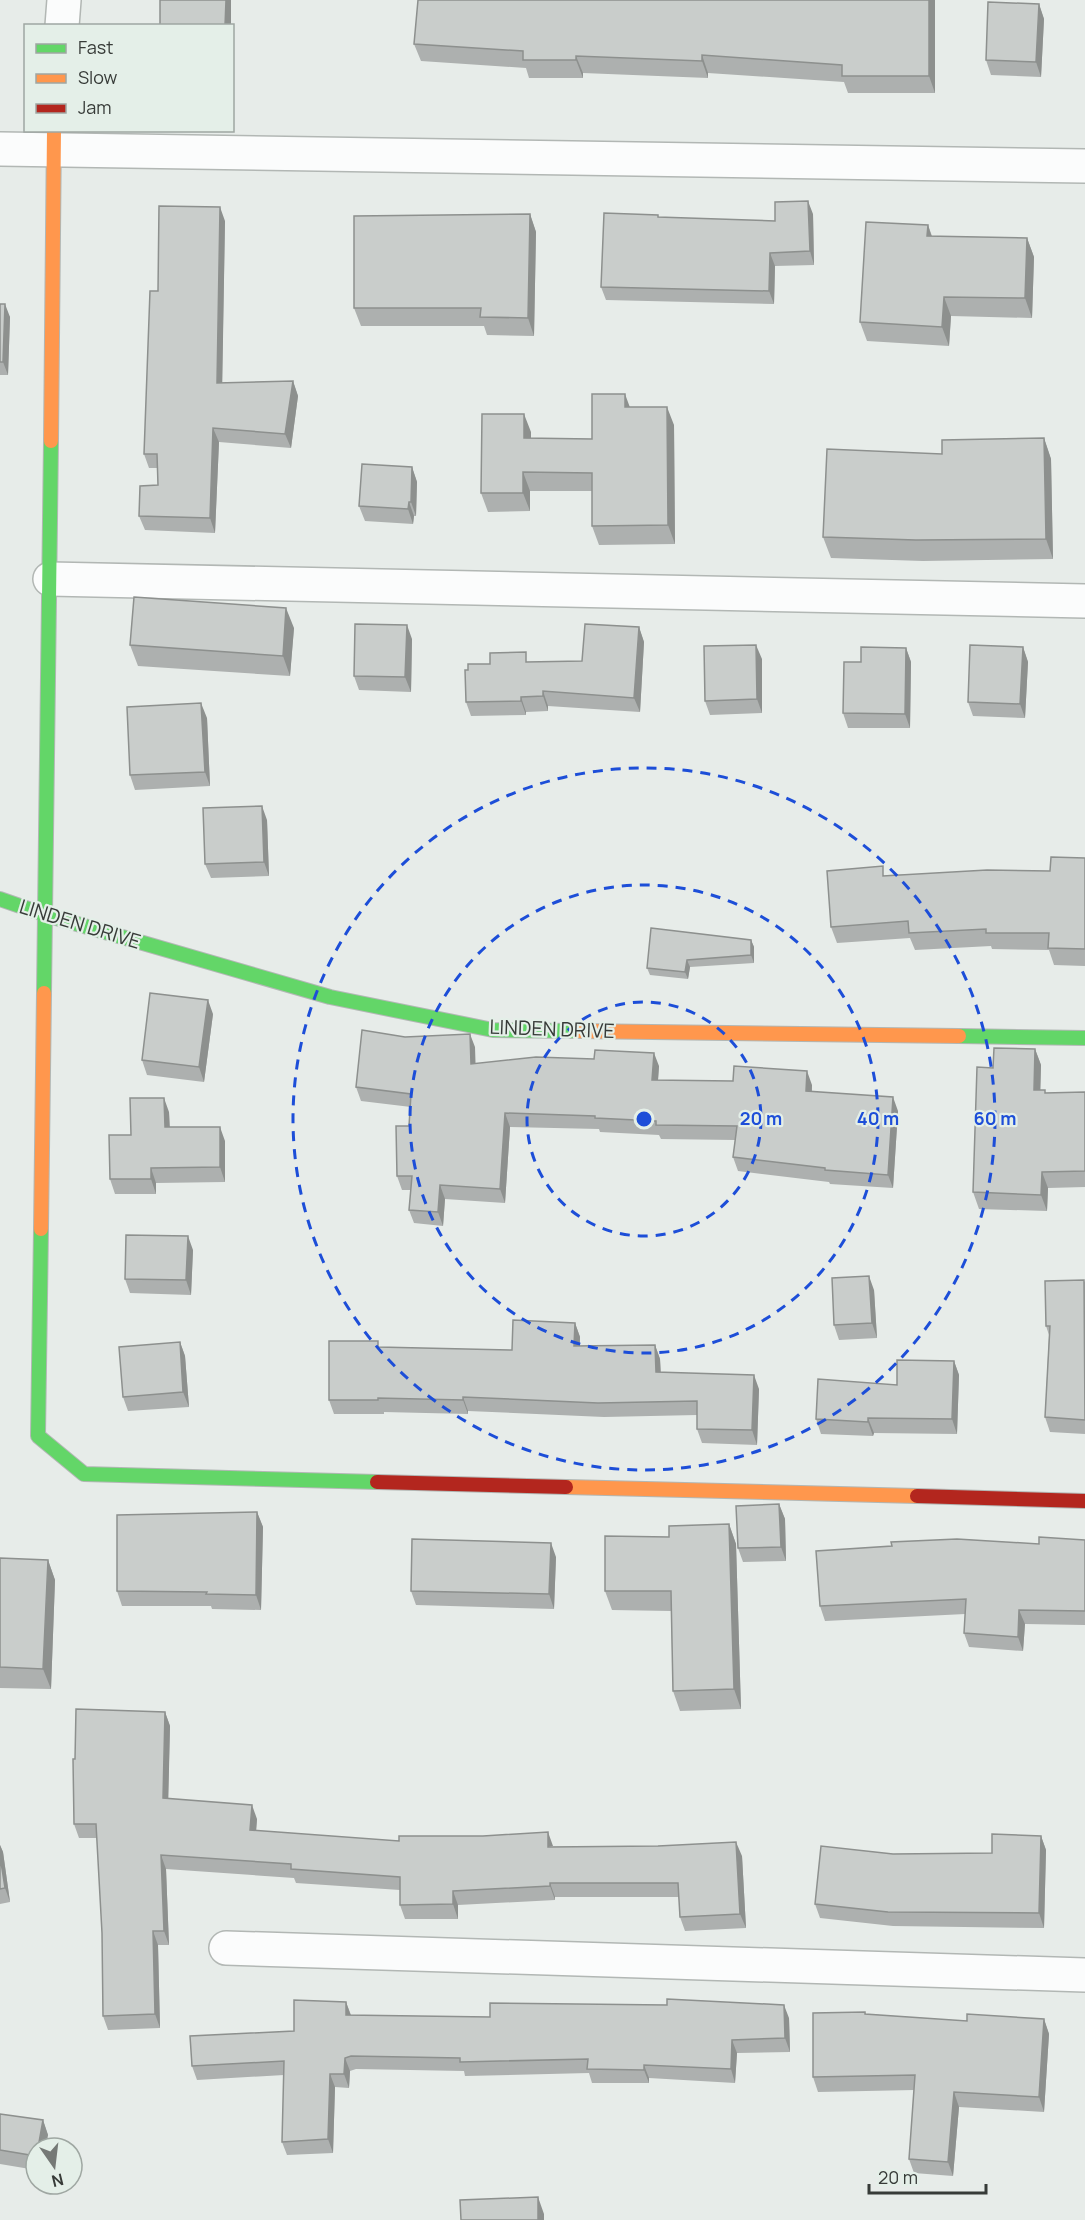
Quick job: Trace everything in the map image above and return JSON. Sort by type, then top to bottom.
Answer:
[{"type":"street","points":[[62,24],[64,0]]},
{"type":"street","points":[[0,149],[53,141],[1085,166]]},
{"type":"street","points":[[53,141],[50,579],[38,1436],[84,1474],[1085,1501]]},
{"type":"street","points":[[50,579],[1085,601]]},
{"type":"street","name":"LINDEN DRIVE","points":[[0,899],[46,915],[330,997],[493,1030],[1085,1038]]},
{"type":"street","points":[[226,1948],[1085,1975]]},
{"type":"building","points":[[160,0],[226,0],[225,24],[160,24]]},
{"type":"building","points":[[418,0],[929,0],[929,76],[842,76],[842,65],[702,55],[702,61],[576,56],[576,60],[523,60],[523,51],[414,44]]},
{"type":"building","points":[[988,2],[1039,4],[1036,62],[986,60]]},
{"type":"building","points":[[808,201],[810,251],[770,253],[769,291],[601,287],[604,213],[775,221],[775,202]]},
{"type":"building","points":[[159,206],[220,207],[217,383],[293,381],[285,434],[213,428],[210,518],[139,516],[140,486],[158,485],[157,454],[144,454],[150,291],[158,291]]},
{"type":"building","points":[[530,214],[528,318],[480,317],[481,308],[354,308],[354,216]]},
{"type":"building","points":[[866,222],[928,225],[927,236],[1027,238],[1025,298],[944,297],[942,327],[860,322]]},
{"type":"building","points":[[0,304],[5,304],[3,362],[0,362]]},
{"type":"building","points":[[592,394],[625,394],[625,407],[667,407],[668,525],[592,526],[592,473],[523,472],[523,493],[481,493],[482,414],[524,414],[524,438],[592,439]]},
{"type":"building","points":[[1044,438],[1046,539],[916,540],[823,537],[827,449],[942,454],[942,440]]},
{"type":"building","points":[[362,464],[412,467],[411,502],[409,502],[408,509],[359,506]]},
{"type":"building","points":[[134,597],[286,608],[283,656],[130,645]]},
{"type":"building","points":[[355,624],[407,625],[405,677],[354,676]]},
{"type":"building","points":[[585,624],[639,627],[634,698],[543,691],[543,696],[521,697],[521,701],[466,702],[465,670],[468,670],[468,664],[490,664],[490,653],[526,652],[526,662],[582,661]]},
{"type":"building","points":[[756,645],[757,699],[705,701],[704,646]]},
{"type":"building","points":[[970,645],[1023,647],[1020,704],[968,702]]},
{"type":"building","points":[[861,647],[906,648],[905,714],[843,713],[844,662],[861,662]]},
{"type":"building","points":[[201,703],[205,772],[130,775],[127,707]]},
{"type":"building","points":[[262,806],[264,862],[205,864],[203,808]]},
{"type":"building","points":[[1051,857],[1085,858],[1085,949],[1048,948],[1049,933],[986,933],[986,929],[909,933],[908,921],[831,927],[827,871],[883,866],[883,876],[987,870],[1050,871]]},
{"type":"building","points":[[651,928],[751,940],[751,955],[687,960],[685,972],[647,968]]},
{"type":"building","points":[[150,993],[208,1000],[199,1067],[142,1060]]},
{"type":"building","points":[[362,1030],[405,1037],[470,1034],[471,1064],[536,1057],[594,1059],[595,1050],[654,1053],[652,1080],[733,1081],[734,1066],[807,1071],[806,1091],[893,1097],[888,1175],[825,1170],[825,1168],[733,1157],[737,1126],[656,1125],[656,1121],[595,1118],[595,1116],[505,1113],[500,1189],[440,1185],[438,1212],[409,1210],[412,1176],[397,1176],[396,1126],[409,1126],[411,1094],[356,1087]]},
{"type":"building","points":[[994,1048],[1035,1049],[1034,1090],[1045,1090],[1045,1093],[1085,1092],[1085,1171],[1042,1172],[1041,1195],[973,1192],[977,1067],[993,1068]]},
{"type":"building","points":[[130,1098],[164,1098],[165,1127],[220,1127],[220,1167],[151,1168],[151,1179],[110,1179],[109,1135],[131,1135]]},
{"type":"building","points":[[126,1235],[188,1236],[186,1280],[125,1279]]},
{"type":"building","points":[[869,1276],[872,1323],[834,1325],[832,1278]]},
{"type":"building","points":[[1084,1280],[1085,1420],[1045,1417],[1050,1326],[1046,1326],[1045,1281]]},
{"type":"building","points":[[513,1320],[575,1323],[574,1346],[655,1345],[656,1372],[754,1375],[752,1430],[697,1429],[697,1401],[598,1403],[463,1397],[463,1400],[378,1398],[378,1400],[329,1400],[329,1341],[378,1341],[378,1347],[512,1350]]},
{"type":"building","points":[[180,1342],[183,1392],[123,1397],[119,1347]]},
{"type":"building","points":[[897,1360],[954,1361],[952,1419],[868,1418],[868,1422],[816,1419],[818,1379],[897,1385]]},
{"type":"building","points":[[779,1504],[781,1547],[738,1548],[736,1506]]},
{"type":"building","points":[[257,1512],[256,1595],[117,1591],[117,1515]]},
{"type":"building","points":[[729,1524],[734,1689],[673,1691],[671,1591],[605,1591],[605,1536],[669,1537],[669,1526]]},
{"type":"building","points":[[1039,1537],[1085,1540],[1085,1611],[1019,1610],[1018,1637],[964,1633],[966,1599],[820,1606],[816,1551],[892,1546],[891,1542],[957,1539],[1039,1544]]},
{"type":"building","points":[[412,1539],[551,1543],[549,1594],[411,1591]]},
{"type":"building","points":[[0,1558],[48,1560],[43,1669],[0,1667]]},
{"type":"building","points":[[76,1709],[165,1712],[163,1798],[252,1805],[250,1830],[399,1841],[399,1836],[483,1836],[548,1832],[548,1847],[658,1846],[736,1842],[740,1914],[680,1917],[678,1883],[550,1883],[550,1886],[453,1891],[453,1904],[400,1905],[400,1877],[291,1869],[291,1864],[161,1855],[164,1931],[153,1931],[155,2014],[103,2016],[102,1933],[96,1824],[74,1824],[73,1759],[75,1759]]},
{"type":"building","points":[[992,1834],[1041,1836],[1039,1913],[888,1912],[815,1904],[821,1846],[893,1854],[992,1853]]},
{"type":"building","points":[[0,1856],[5,1888],[0,1889]]},
{"type":"building","points":[[667,1999],[784,2005],[785,2038],[732,2040],[731,2069],[644,2065],[644,2070],[587,2069],[588,2059],[460,2062],[460,2058],[351,2056],[345,2058],[344,2074],[330,2074],[328,2139],[282,2142],[284,2061],[192,2066],[190,2036],[294,2031],[294,2000],[346,2002],[346,2015],[490,2017],[490,2003],[667,2005]]},
{"type":"building","points":[[865,2012],[865,2014],[967,2021],[967,2014],[1044,2019],[1039,2097],[954,2092],[948,2162],[909,2159],[915,2075],[813,2077],[813,2013]]},
{"type":"building","points":[[0,2114],[43,2120],[40,2136],[24,2136],[24,2154],[0,2150]]},
{"type":"building","points":[[538,2197],[538,2220],[461,2220],[460,2200]]},
{"type":"traffic: fast","points":[[44,993],[51,441]]},
{"type":"traffic: fast","points":[[0,899],[46,915],[330,997],[493,1030],[577,1031]]},
{"type":"traffic: fast","points":[[959,1036],[1085,1038]]},
{"type":"traffic: fast","points":[[41,1229],[38,1436],[84,1474],[377,1482]]},
{"type":"traffic: slow","points":[[51,441],[54,132]]},
{"type":"traffic: slow","points":[[41,1229],[44,993]]},
{"type":"traffic: slow","points":[[577,1031],[959,1036]]},
{"type":"traffic: slow","points":[[566,1487],[917,1496]]},
{"type":"traffic: jam","points":[[377,1482],[566,1487]]},
{"type":"traffic: jam","points":[[917,1496],[1085,1501]]}]
